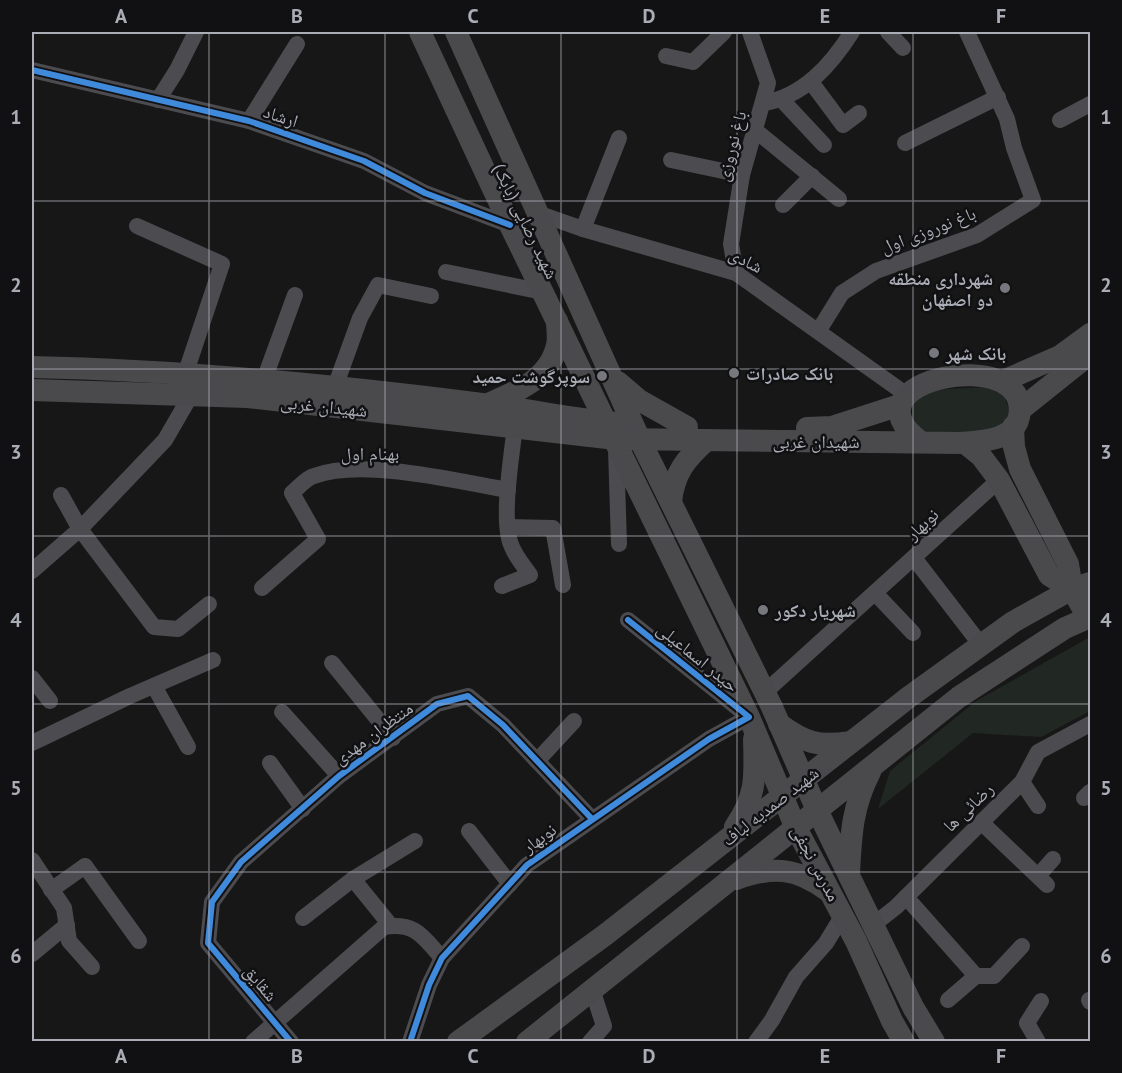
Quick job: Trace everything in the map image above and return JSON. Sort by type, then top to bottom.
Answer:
[{"type":"main road","name":"شهید رضایی (بابک)","points":[[420,32],[510,225],[612,430]]},
{"type":"main road","name":"شهید رضایی (بابک)","points":[[456,32],[637,432]]},
{"type":"main road","points":[[488,404],[530,386],[548,363],[557,346],[557,320]]},
{"type":"main road","points":[[1090,334],[1060,356],[1003,381],[966,375],[928,381],[913,388],[904,400],[899,417],[904,430],[921,442],[965,443],[1003,436],[1017,418],[1090,354]]},
{"type":"main road","points":[[35,390],[36,367]]},
{"type":"main road","name":"شهیدان غربی","points":[[36,367],[188,385],[247,398],[515,426],[612,430]]},
{"type":"main road","points":[[614,378],[639,400],[687,427]]},
{"type":"main road","name":"شهیدان غربی","points":[[35,390],[264,380],[488,404],[612,430]]},
{"type":"main road","points":[[1003,381],[1015,395],[1017,418],[1014,447],[1020,469],[1081,586],[1090,618]]},
{"type":"main road","name":"شهیدان غربی","points":[[637,432],[687,427],[753,429],[832,427],[904,400]]},
{"type":"main road","points":[[612,430],[637,432]]},
{"type":"main road","name":"مدرس نجفی","points":[[612,430],[752,723],[795,826],[843,915],[903,1041]]},
{"type":"main road","name":"شهیدان غربی","points":[[637,432],[707,440],[921,442]]},
{"type":"main road","name":"مدرس نجفی","points":[[637,432],[765,692],[817,810],[913,1007],[933,1041]]},
{"type":"main road","points":[[671,502],[673,484],[679,469],[707,440]]},
{"type":"main road","points":[[965,443],[981,456],[999,480],[1049,575],[1081,586]]},
{"type":"main road","name":"شهید صمدیه لباف","points":[[458,1041],[598,940],[852,742],[981,645],[1013,622],[1081,586]]},
{"type":"main road","name":"شهید صمدیه لباف","points":[[527,1041],[959,698],[1065,628],[1090,618]]},
{"type":"main road","points":[[726,840],[750,805],[754,779],[752,723]]},
{"type":"main road","points":[[779,724],[800,740],[826,746],[852,742]]},
{"type":"main road","points":[[849,875],[851,828],[858,796],[874,765]]},
{"type":"main road","points":[[723,884],[762,870],[782,871],[808,876],[831,894]]},
{"type":"street","points":[[158,100],[177,70],[196,32]]},
{"type":"street","points":[[666,56],[693,62],[724,32]]},
{"type":"street","name":"باغ نوروزی","points":[[736,273],[731,244],[742,175],[768,83],[750,32]]},
{"type":"street","points":[[763,102],[782,100],[811,81],[838,55],[852,32]]},
{"type":"street","points":[[888,32],[903,48]]},
{"type":"street","name":"باغ نوروزی اول","points":[[819,330],[842,293],[876,271],[977,235],[1033,200],[998,97],[967,32]]},
{"type":"street","points":[[249,121],[297,44]]},
{"type":"street","name":"ارشاد","points":[[32,70],[249,121],[364,161],[425,193],[510,225]]},
{"type":"street","points":[[811,81],[843,125],[859,113]]},
{"type":"street","points":[[905,143],[998,97]]},
{"type":"street","points":[[782,100],[824,145]]},
{"type":"street","points":[[1060,120],[1090,104]]},
{"type":"street","points":[[755,130],[839,199]]},
{"type":"street","points":[[583,229],[619,138]]},
{"type":"street","points":[[671,160],[742,175]]},
{"type":"street","points":[[783,205],[812,176]]},
{"type":"street","name":"شادی","points":[[540,214],[583,229],[736,273],[819,330],[904,400]]},
{"type":"street","points":[[32,571],[80,529],[165,440],[188,385],[222,264],[137,226]]},
{"type":"street","points":[[446,272],[543,292]]},
{"type":"street","points":[[335,387],[360,318],[378,285],[431,296]]},
{"type":"street","points":[[264,380],[295,295]]},
{"type":"street","points":[[502,586],[530,574],[511,546],[508,527],[508,490],[515,426]]},
{"type":"street","points":[[612,430],[619,544]]},
{"type":"street","name":"بهنام اول","points":[[262,588],[318,540],[292,493],[312,476],[350,470],[408,473],[508,490]]},
{"type":"street","name":"نوبهار","points":[[765,692],[999,480]]},
{"type":"street","points":[[62,495],[80,529],[154,627],[178,629],[208,604]]},
{"type":"street","points":[[508,527],[553,528],[563,585]]},
{"type":"street","points":[[914,558],[981,645]]},
{"type":"street","points":[[875,593],[913,633]]},
{"type":"street","name":"حیدر اسماعیلی","points":[[628,620],[752,723]]},
{"type":"street","points":[[32,743],[213,660]]},
{"type":"street","points":[[332,663],[393,738]]},
{"type":"street","points":[[32,678],[51,701]]},
{"type":"street","points":[[154,686],[188,747]]},
{"type":"street","name":"منتظران مهدی","points":[[208,943],[212,902],[241,862],[339,776],[437,704],[468,696],[503,725],[592,819]]},
{"type":"street","points":[[282,712],[339,776]]},
{"type":"street","points":[[537,761],[574,721]]},
{"type":"street","name":"نوبهار","points":[[410,1041],[429,985],[442,958],[527,865],[709,739],[752,723]]},
{"type":"street","name":"رضائی ها","points":[[873,925],[906,897],[1023,782],[1038,752],[1089,727]]},
{"type":"street","points":[[270,763],[303,809]]},
{"type":"street","points":[[1023,782],[1038,806]]},
{"type":"street","points":[[981,822],[1042,880],[1053,859]]},
{"type":"street","points":[[469,831],[510,884]]},
{"type":"street","points":[[303,918],[353,879],[415,842]]},
{"type":"street","points":[[32,860],[63,908],[69,941],[92,967]]},
{"type":"street","points":[[51,890],[85,866],[139,941]]},
{"type":"street","points":[[353,879],[391,926]]},
{"type":"street","points":[[906,897],[976,976]]},
{"type":"street","points":[[758,1041],[796,977],[826,943],[843,915]]},
{"type":"street","points":[[253,1041],[384,927],[403,924],[418,932],[442,958]]},
{"type":"street","points":[[32,954],[67,925]]},
{"type":"street","name":"شقایق","points":[[208,943],[291,1041]]},
{"type":"street","points":[[948,1000],[976,976],[994,976],[1022,946]]},
{"type":"street","points":[[590,1041],[604,1026],[592,989]]},
{"type":"street","points":[[1038,1041],[1027,1023],[1041,1001]]},
{"type":"shaded area","points":[[987,387],[1002,390],[1011,415],[997,430],[932,435],[920,431],[912,418],[912,404],[928,390]]},
{"type":"shaded area","points":[[1090,637],[1090,711],[1041,737],[973,733],[878,809],[890,771],[976,701]]},
{"type":"cycle path","points":[[32,70],[249,121],[364,161],[425,193],[510,225]]},
{"type":"cycle path","points":[[410,1042],[429,985],[442,958],[527,865],[709,739],[749,717],[628,620]]},
{"type":"cycle path","points":[[291,1042],[208,943],[212,902],[241,862],[339,776],[437,704],[468,696],[503,725],[592,819]]},
{"type":"place","name":"شهرداری منطقه دو اصفهان","points":[[1005,288]]},
{"type":"place","name":"بانک شهر","points":[[934,353]]},
{"type":"place","name":"بانک صادرات","points":[[734,373]]},
{"type":"place","name":"سوپرگوشت حمید","points":[[602,376]]},
{"type":"place","name":"شهریار دکور","points":[[763,610]]}]
